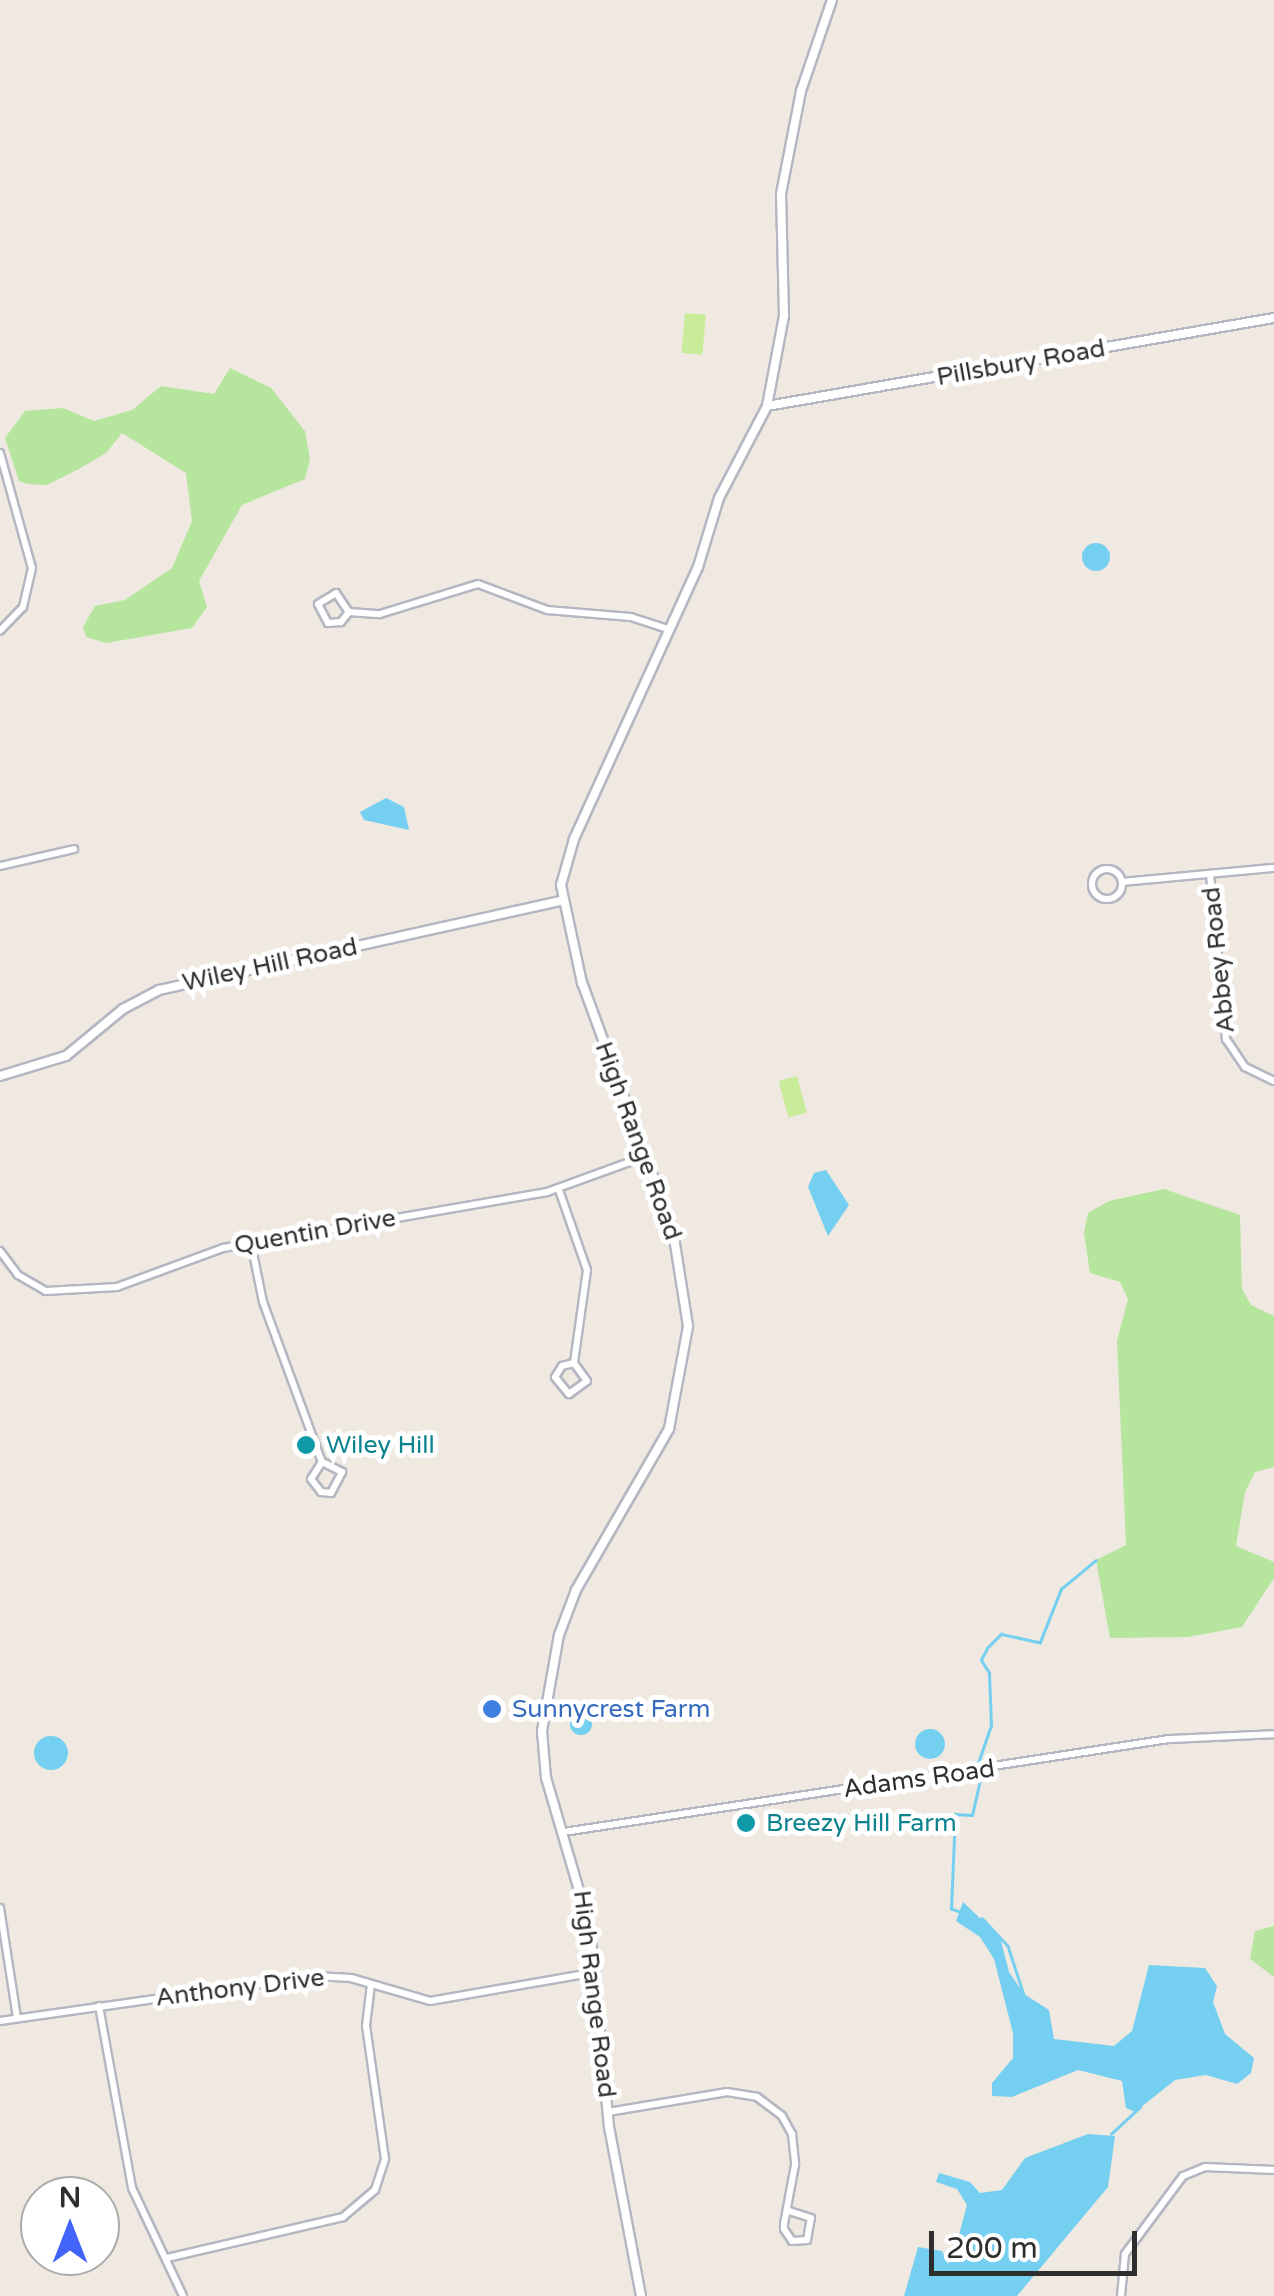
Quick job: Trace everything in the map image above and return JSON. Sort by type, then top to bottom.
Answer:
[{"type":"street","name":"High Range Road","points":[[643,2295],[608,2112],[596,1972],[580,1880],[542,1747],[560,1635],[598,1546],[663,1444],[686,1358],[677,1246],[582,984],[561,901],[568,854],[698,568],[726,483],[768,406],[784,316],[781,194],[801,91],[832,0]]},
{"type":"street","name":"Pillsbury Road","points":[[768,406],[1274,318]]},
{"type":"street","points":[[0,453],[32,568],[27,600],[0,631]]},
{"type":"street","points":[[349,612],[336,593],[324,596],[318,607],[331,624],[349,612],[380,614],[478,584],[547,610],[632,617],[668,628]]},
{"type":"street","points":[[0,866],[74,849]]},
{"type":"street","points":[[1122,882],[1110,900],[1098,897],[1092,886],[1105,869],[1122,882],[1274,868]]},
{"type":"street","name":"Abbey Road","points":[[1210,874],[1226,1039],[1246,1067],[1274,1081]]},
{"type":"street","name":"Wiley Hill Road","points":[[0,1076],[66,1056],[122,1009],[160,990],[561,901]]},
{"type":"street","name":"Quentin Drive","points":[[0,1251],[24,1281],[62,1294],[125,1286],[208,1252],[559,1190],[646,1156]]},
{"type":"street","points":[[559,1190],[587,1270],[574,1363]]},
{"type":"street","points":[[251,1243],[267,1312],[322,1462],[342,1472],[332,1492],[313,1484],[313,1469],[322,1462]]},
{"type":"street","points":[[574,1363],[585,1371],[586,1384],[566,1393],[556,1374],[574,1363]]},
{"type":"street","name":"Adams Road","points":[[564,1832],[1161,1740],[1274,1734]]},
{"type":"street","points":[[0,1908],[17,2018]]},
{"type":"street","name":"Anthony Drive","points":[[0,2020],[315,1976],[371,1984],[430,2001],[596,1972]]},
{"type":"street","points":[[167,2258],[343,2216],[375,2190],[385,2159],[366,2026],[371,1984]]},
{"type":"street","points":[[99,2006],[132,2188],[183,2296]]},
{"type":"street","points":[[608,2112],[726,2092],[766,2102],[794,2144],[787,2210],[785,2234],[807,2240],[812,2218],[787,2210]]},
{"type":"street","points":[[1121,2296],[1128,2247],[1190,2172],[1274,2170]]},
{"type":"green space","points":[[685,313],[706,315],[702,355],[682,353]]},
{"type":"green space","points":[[230,368],[271,388],[305,431],[310,459],[305,479],[242,505],[199,581],[207,607],[192,628],[106,643],[86,637],[83,627],[95,606],[125,600],[172,568],[192,521],[186,473],[122,433],[106,453],[77,470],[47,485],[28,484],[19,481],[5,438],[25,411],[63,408],[94,421],[132,410],[161,386],[214,394]]},
{"type":"green space","points":[[797,1076],[807,1113],[788,1118],[779,1081]]},
{"type":"green space","points":[[1164,1189],[1240,1215],[1242,1289],[1251,1305],[1274,1316],[1274,1467],[1255,1472],[1245,1492],[1236,1546],[1274,1562],[1274,1578],[1242,1627],[1188,1637],[1110,1638],[1096,1560],[1126,1545],[1117,1341],[1128,1299],[1120,1282],[1090,1273],[1084,1233],[1088,1213],[1109,1201]]},
{"type":"green space","points":[[1274,1926],[1274,1977],[1250,1959],[1255,1931]]},
{"type":"water","points":[[1096,543],[1106,547],[1110,557],[1106,567],[1096,571],[1086,567],[1082,557],[1086,547]]},
{"type":"water","points":[[386,798],[404,807],[409,830],[364,820],[360,812]]},
{"type":"water","points":[[826,1170],[849,1205],[828,1236],[808,1187],[814,1173]]},
{"type":"water","points":[[581,1713],[589,1716],[589,1732],[581,1735],[573,1732],[570,1724],[573,1716]]},
{"type":"water","points":[[930,1729],[940,1734],[945,1744],[940,1754],[930,1759],[920,1754],[915,1744],[920,1734]]},
{"type":"water","points":[[51,1736],[63,1741],[68,1753],[63,1765],[51,1770],[39,1765],[34,1753],[39,1741]]},
{"type":"water","points":[[963,1902],[1000,1937],[1009,1972],[1024,1994],[1049,2010],[1054,2039],[1114,2046],[1132,2031],[1149,1965],[1205,1968],[1217,1986],[1213,2002],[1225,2034],[1254,2058],[1251,2073],[1237,2084],[1206,2075],[1175,2080],[1135,2112],[1126,2108],[1122,2081],[1078,2070],[1012,2097],[992,2096],[992,2083],[1013,2058],[1013,2033],[994,1959],[980,1937],[956,1921]]},
{"type":"water","points":[[1088,2134],[1115,2136],[1108,2187],[1017,2296],[904,2296],[918,2247],[942,2251],[948,2264],[954,2253],[967,2205],[957,2189],[936,2182],[939,2173],[970,2182],[980,2193],[1002,2190],[1025,2158]]},
{"type":"waterway","points":[[978,1763],[991,1726],[989,1673],[981,1660],[987,1648],[1001,1634],[1040,1642],[1061,1589],[1096,1560]]},
{"type":"waterway","points":[[960,1912],[951,1909],[955,1814],[972,1815],[980,1779]]},
{"type":"waterway","points":[[982,1918],[1008,1946],[1024,1995]]},
{"type":"waterway","points":[[1111,2134],[1140,2107]]},
{"type":"place","name":"Wiley Hill","points":[[306,1445]]},
{"type":"place","name":"Sunnycrest Farm","points":[[492,1709]]},
{"type":"place","name":"Breezy Hill Farm","points":[[746,1823]]}]
